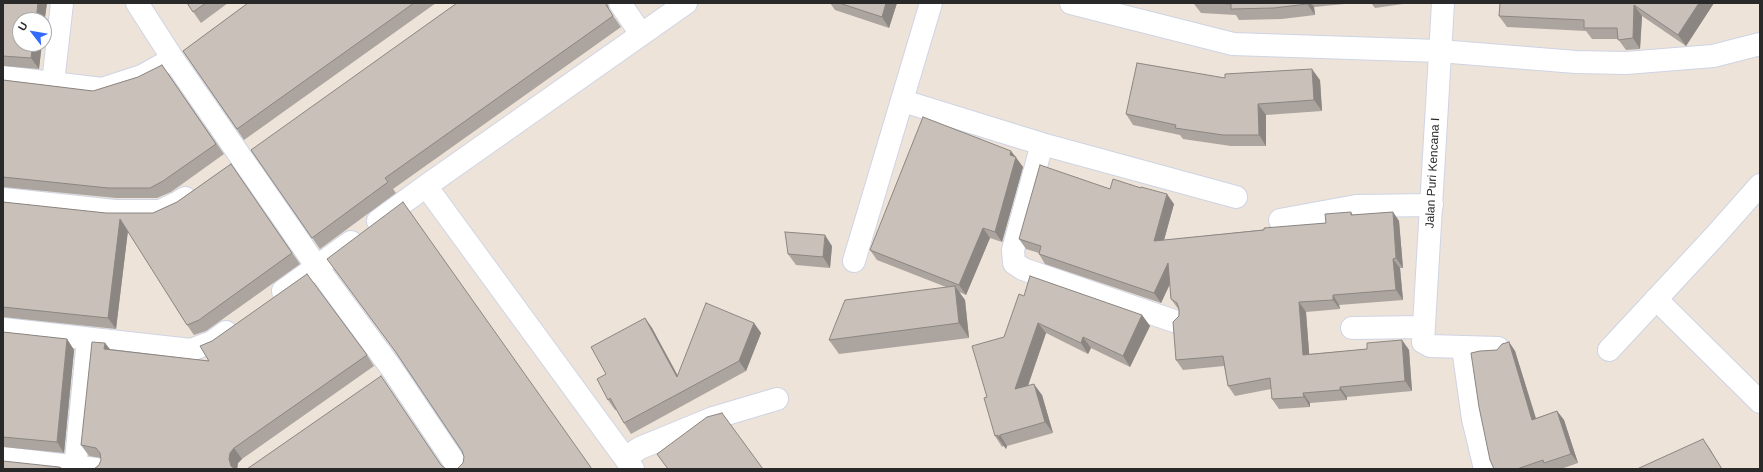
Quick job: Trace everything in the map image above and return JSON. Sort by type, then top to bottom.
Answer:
[{"type":"street","points":[[53,83],[62,3]]},
{"type":"street","points":[[136,3],[173,59],[249,153],[317,267],[392,369],[459,469]]},
{"type":"street","points":[[620,3],[641,34]]},
{"type":"street","points":[[268,302],[426,186],[686,3]]},
{"type":"street","points":[[854,261],[903,102],[931,3]]},
{"type":"street","points":[[1071,3],[1233,44],[1439,51],[1576,62],[1626,63],[1714,56],[1760,44]]},
{"type":"street","name":"Jalan Puri Kencana I","points":[[1423,335],[1443,3]]},
{"type":"street","points":[[3,77],[102,89],[142,76],[173,59],[192,45]]},
{"type":"street","points":[[903,102],[1042,144],[1236,197]]},
{"type":"street","points":[[1042,144],[1013,250],[1014,263],[1022,269],[1174,321]]},
{"type":"street","points":[[223,172],[249,153]]},
{"type":"street","points":[[3,199],[115,211],[160,211],[177,204],[204,185]]},
{"type":"street","points":[[1609,350],[1760,185]]},
{"type":"street","points":[[426,186],[629,463],[640,448],[713,418],[777,399]]},
{"type":"street","points":[[1280,220],[1356,206],[1432,205]]},
{"type":"street","points":[[1656,299],[1760,402]]},
{"type":"street","points":[[3,328],[191,350],[212,342],[243,320]]},
{"type":"street","points":[[1352,328],[1423,335],[1430,346],[1498,348]]},
{"type":"street","points":[[3,458],[82,468],[88,339]]},
{"type":"street","points":[[1463,348],[1473,419],[1485,469]]},
{"type":"street","points":[[373,383],[392,369]]},
{"type":"building","points":[[3,3],[38,3],[37,12],[12,12],[12,52],[32,52],[31,58],[3,56]]},
{"type":"building","points":[[187,3],[206,3],[193,12]]},
{"type":"building","points":[[248,3],[414,3],[237,129],[183,51]]},
{"type":"building","points":[[457,3],[605,3],[613,16],[385,178],[388,182],[312,238],[251,150]]},
{"type":"building","points":[[839,3],[886,3],[882,17]]},
{"type":"building","points":[[1211,3],[1307,4],[1274,8],[1231,9],[1231,4]]},
{"type":"building","points":[[1500,3],[1699,3],[1678,35],[1634,5],[1633,38],[1618,40],[1617,28],[1584,28],[1584,20],[1499,16]]},
{"type":"building","points":[[1137,63],[1225,78],[1225,74],[1312,69],[1314,100],[1258,104],[1259,135],[1223,135],[1175,128],[1176,125],[1126,114]]},
{"type":"building","points":[[162,65],[216,144],[163,181],[150,188],[108,188],[3,177],[3,80],[93,91],[138,77]]},
{"type":"building","points":[[923,117],[1011,151],[1010,155],[1016,157],[995,232],[983,228],[959,285],[870,250]]},
{"type":"building","points":[[231,164],[292,253],[199,320],[187,325],[120,219],[108,318],[3,307],[3,202],[106,213],[153,213],[177,202]]},
{"type":"building","points":[[1040,165],[1110,189],[1113,179],[1167,194],[1154,241],[1264,230],[1264,228],[1326,223],[1325,214],[1351,212],[1351,215],[1393,212],[1396,258],[1393,259],[1396,290],[1333,295],[1333,300],[1299,302],[1303,355],[1367,349],[1367,343],[1402,340],[1405,381],[1340,387],[1340,390],[1303,393],[1304,397],[1272,399],[1270,378],[1228,386],[1223,356],[1176,360],[1173,322],[1179,316],[1179,309],[1177,303],[1171,299],[1168,263],[1154,293],[1039,254],[1041,246],[1019,239]]},
{"type":"building","points":[[403,202],[592,469],[457,469],[463,463],[464,457],[462,451],[395,351],[327,259]]},
{"type":"building","points":[[785,232],[825,235],[823,257],[788,254]]},
{"type":"building","points":[[307,274],[367,355],[234,448],[230,453],[229,459],[231,466],[235,469],[94,469],[99,465],[101,460],[100,453],[96,448],[81,445],[92,342],[105,343],[104,349],[209,361],[200,346],[212,341]]},
{"type":"building","points":[[1030,276],[1142,315],[1123,356],[1083,337],[1081,343],[1038,323],[1015,389],[1034,384],[1045,422],[1000,435],[998,438],[998,435],[995,436],[984,398],[987,397],[972,346],[1004,337],[1019,294],[1024,296]]},
{"type":"building","points":[[955,286],[959,323],[829,340],[845,300]]},
{"type":"building","points":[[706,303],[754,323],[739,361],[624,423],[610,398],[608,400],[597,379],[606,374],[591,347],[645,318],[677,377]]},
{"type":"building","points":[[3,332],[67,339],[57,442],[3,437]]},
{"type":"building","points":[[1509,342],[1532,420],[1557,411],[1571,454],[1544,463],[1543,460],[1517,469],[1494,469],[1490,460],[1479,407],[1471,353],[1497,350],[1502,344]]},
{"type":"building","points":[[381,376],[441,465],[446,469],[247,469]]},
{"type":"building","points":[[722,413],[763,469],[668,469],[657,454],[707,417]]},
{"type":"building","points":[[1703,439],[1722,469],[1637,469]]},
{"type":"building","points":[[3,461],[59,467],[63,469],[3,469]]}]
